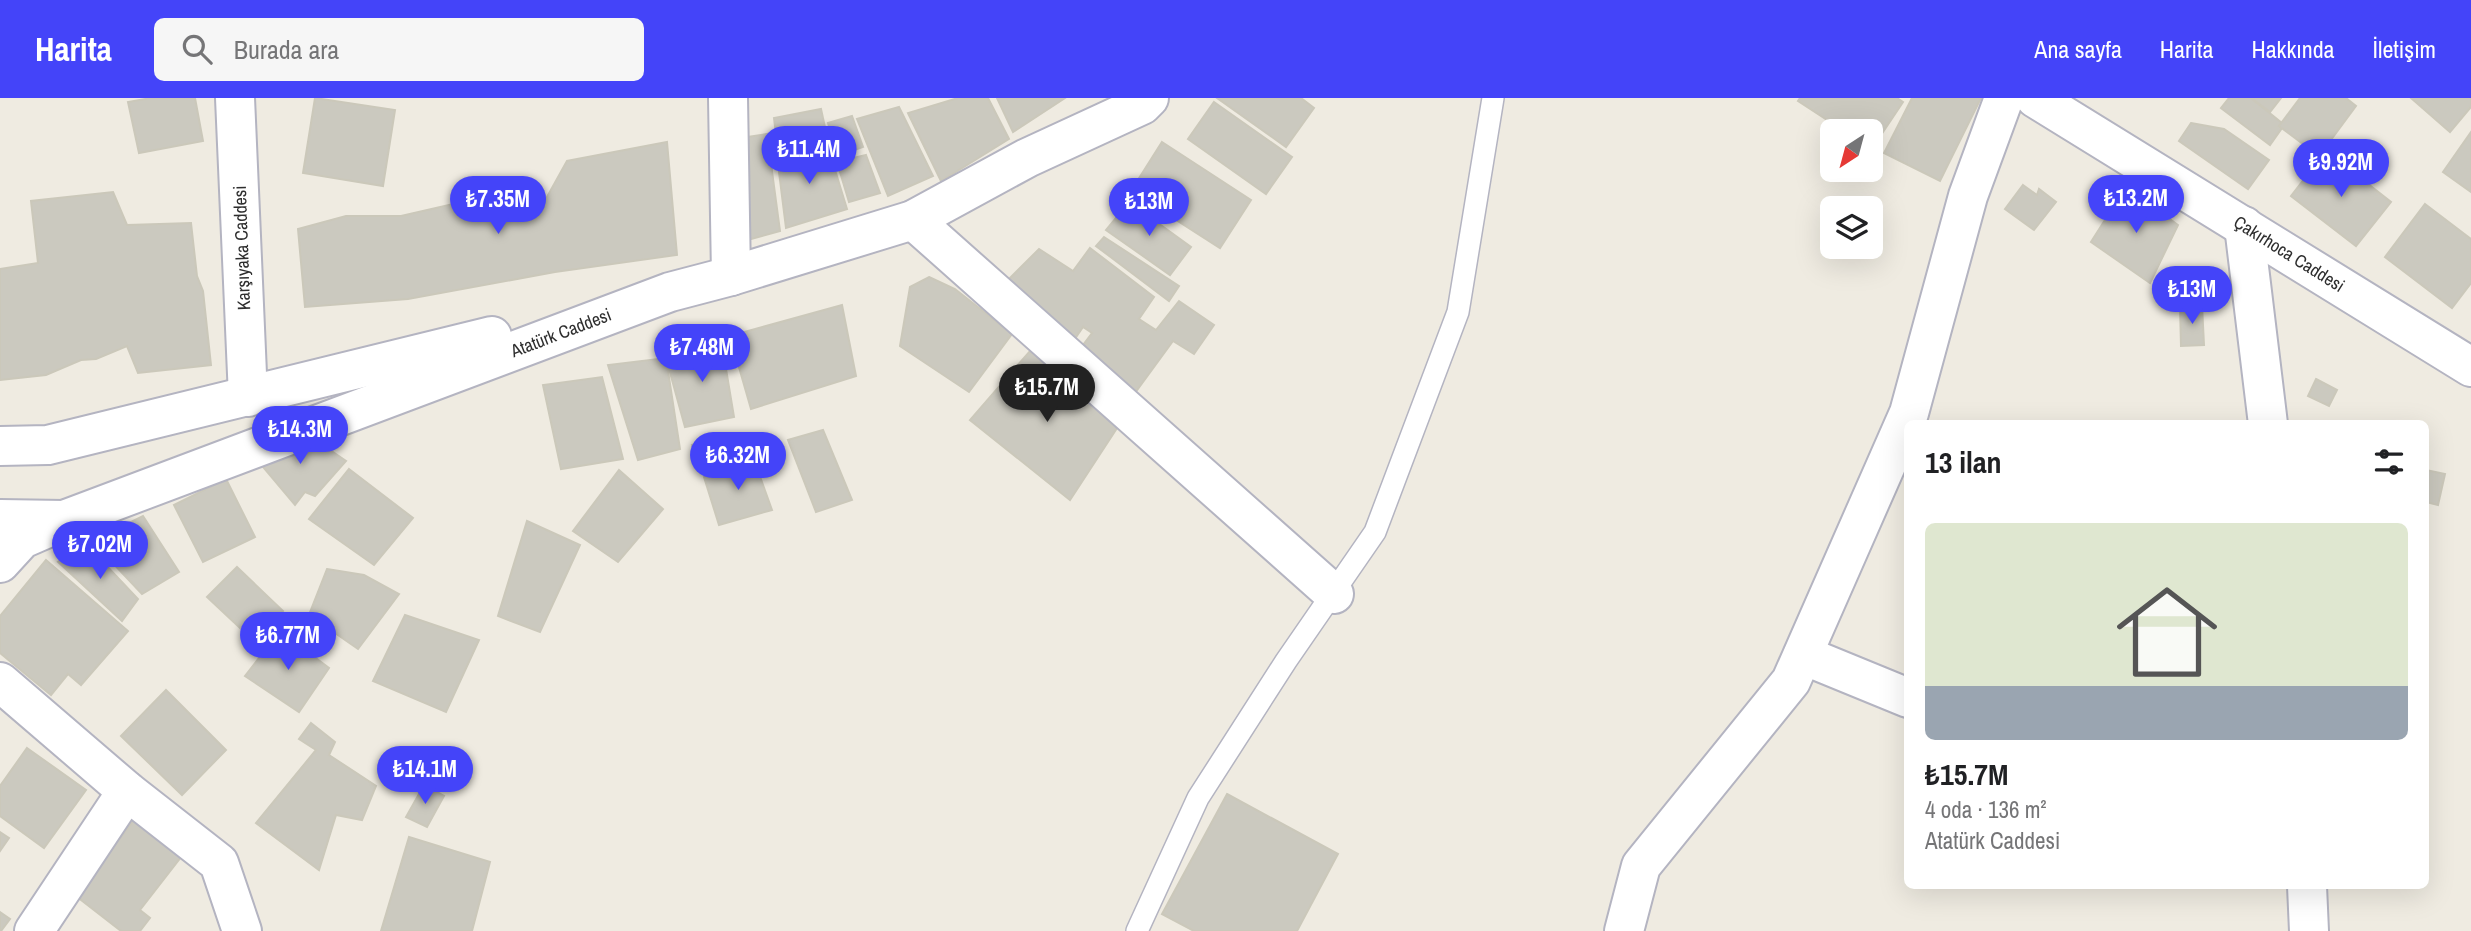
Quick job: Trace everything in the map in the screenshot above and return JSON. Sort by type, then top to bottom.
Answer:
[{"type":"street","name":"Karşıyaka Caddesi","points":[[236,98],[248,397]]},
{"type":"street","points":[[729,98],[731,276]]},
{"type":"street","name":"Atatürk Caddesi","points":[[0,519],[64,520],[670,292],[913,220],[1027,158],[1142,105],[1149,98]]},
{"type":"street","points":[[1906,420],[1968,196],[2004,98]]},
{"type":"street","name":"Çakırhoca Caddesi","points":[[2035,98],[2471,367]]},
{"type":"street","points":[[913,220],[1334,594]]},
{"type":"street","points":[[2244,226],[2268,420]]},
{"type":"street","points":[[0,446],[48,445],[670,292]]},
{"type":"street","points":[[1624,931],[1641,866],[1791,681],[1904,424]]},
{"type":"street","points":[[0,563],[22,539],[64,520]]},
{"type":"street","points":[[1803,655],[1904,696]]},
{"type":"street","points":[[0,682],[127,791],[219,863],[242,931]]},
{"type":"street","points":[[34,931],[127,791]]},
{"type":"street","points":[[2307,889],[2309,931]]},
{"type":"lane","points":[[1137,931],[1198,798],[1286,661],[1375,532],[1458,313],[1493,98]]},
{"type":"building","points":[[151,98],[195,98],[203,141],[139,153],[128,102]]},
{"type":"building","points":[[315,98],[395,110],[383,186],[303,173]]},
{"type":"building","points":[[958,98],[988,98],[1009,139],[941,181],[908,113]]},
{"type":"building","points":[[997,98],[1065,98],[1013,132]]},
{"type":"building","points":[[1217,98],[1301,98],[1314,108],[1286,147]]},
{"type":"building","points":[[1800,98],[1897,98],[1903,102],[1883,132],[1883,119],[1826,119],[1798,101]]},
{"type":"building","points":[[1912,98],[1981,98],[1940,181],[1884,153]]},
{"type":"building","points":[[2229,98],[2251,98],[2282,123],[2279,126],[2282,128],[2270,145],[2221,108]]},
{"type":"building","points":[[2251,98],[2281,98],[2270,112]]},
{"type":"building","points":[[2300,98],[2346,98],[2356,106],[2319,156],[2279,126]]},
{"type":"building","points":[[2411,98],[2471,98],[2471,107],[2450,132]]},
{"type":"building","points":[[1214,102],[1292,157],[1266,194],[1188,139]]},
{"type":"building","points":[[899,107],[933,176],[888,196],[857,119]]},
{"type":"building","points":[[821,109],[828,141],[778,151],[774,118]]},
{"type":"building","points":[[852,116],[863,147],[838,156],[828,123]]},
{"type":"building","points":[[2191,123],[2224,129],[2269,160],[2248,189],[2179,141]]},
{"type":"building","points":[[2471,132],[2471,192],[2443,172]]},
{"type":"building","points":[[767,134],[780,231],[744,241],[740,138]]},
{"type":"building","points":[[667,142],[677,255],[555,272],[408,299],[305,307],[298,229],[346,216],[401,216],[458,203],[465,220],[542,206],[567,161]]},
{"type":"building","points":[[1162,142],[1251,200],[1220,248],[1131,191]]},
{"type":"building","points":[[828,147],[847,209],[786,228],[777,156]]},
{"type":"building","points":[[2326,151],[2391,202],[2356,246],[2291,196]]},
{"type":"building","points":[[866,155],[880,193],[849,202],[837,162]]},
{"type":"building","points":[[2023,185],[2037,195],[2039,189],[2056,202],[2034,230],[2005,209]]},
{"type":"building","points":[[2126,187],[2178,225],[2150,283],[2091,242]]},
{"type":"building","points":[[113,192],[127,225],[191,223],[197,276],[203,291],[211,365],[138,373],[127,346],[96,359],[81,360],[46,375],[0,380],[0,269],[38,263],[31,201]]},
{"type":"building","points":[[1129,202],[1191,247],[1170,275],[1106,230]]},
{"type":"building","points":[[2425,204],[2471,239],[2471,283],[2452,308],[2385,257]]},
{"type":"building","points":[[1104,237],[1179,286],[1169,301],[1096,246]]},
{"type":"building","points":[[1090,248],[1154,297],[1139,319],[1156,330],[1179,301],[1214,325],[1194,354],[1173,341],[1132,397],[1077,353],[1092,333],[1083,327],[1070,346],[1002,286],[1039,249],[1073,271]]},
{"type":"building","points":[[929,277],[955,289],[1012,334],[969,392],[900,346],[910,287]]},
{"type":"building","points":[[842,305],[856,376],[751,409],[730,336]]},
{"type":"building","points":[[2202,305],[2204,345],[2181,346],[2180,307]]},
{"type":"building","points":[[721,339],[734,417],[685,427],[666,358]]},
{"type":"building","points":[[1030,351],[1121,422],[1070,500],[970,420]]},
{"type":"building","points":[[666,358],[680,449],[638,460],[608,365]]},
{"type":"building","points":[[602,377],[623,459],[561,469],[543,385]]},
{"type":"building","points":[[2316,379],[2337,390],[2329,406],[2308,396]]},
{"type":"building","points":[[823,430],[852,500],[816,512],[788,440]]},
{"type":"building","points":[[308,435],[346,461],[315,496],[305,492],[295,505],[253,455]]},
{"type":"building","points":[[725,435],[732,457],[698,467],[692,445]]},
{"type":"building","points":[[753,457],[772,510],[719,525],[704,477]]},
{"type":"building","points":[[349,469],[413,518],[374,565],[309,519]]},
{"type":"building","points":[[619,470],[663,509],[618,562],[573,531]]},
{"type":"building","points":[[2429,471],[2445,474],[2438,505],[2429,503]]},
{"type":"building","points":[[226,479],[255,537],[203,562],[174,505]]},
{"type":"building","points":[[143,516],[179,572],[142,594],[92,541]]},
{"type":"building","points":[[527,521],[580,545],[540,632],[498,616]]},
{"type":"building","points":[[86,544],[138,599],[122,621],[58,562]]},
{"type":"building","points":[[46,560],[128,631],[81,685],[68,674],[51,695],[0,653],[0,616]]},
{"type":"building","points":[[237,567],[283,611],[254,641],[207,597]]},
{"type":"building","points":[[327,569],[364,575],[399,594],[358,649],[309,615]]},
{"type":"building","points":[[405,615],[479,640],[446,712],[373,681]]},
{"type":"building","points":[[280,631],[329,668],[299,712],[245,676]]},
{"type":"building","points":[[166,690],[226,750],[182,795],[121,736]]},
{"type":"building","points":[[311,723],[335,742],[329,755],[376,786],[362,820],[336,815],[319,870],[256,823],[316,750],[299,739]]},
{"type":"building","points":[[27,748],[86,790],[44,848],[0,816],[0,786]]},
{"type":"building","points":[[424,785],[444,796],[427,827],[406,817]]},
{"type":"building","points":[[1227,794],[1338,854],[1297,931],[1194,931],[1162,914]]},
{"type":"building","points":[[137,816],[185,852],[140,910],[150,918],[140,931],[121,931],[76,896]]},
{"type":"building","points":[[0,832],[9,838],[0,851]]},
{"type":"building","points":[[409,837],[490,862],[472,931],[381,931]]},
{"type":"building","points":[[0,912],[10,919],[1,931],[0,931]]}]
